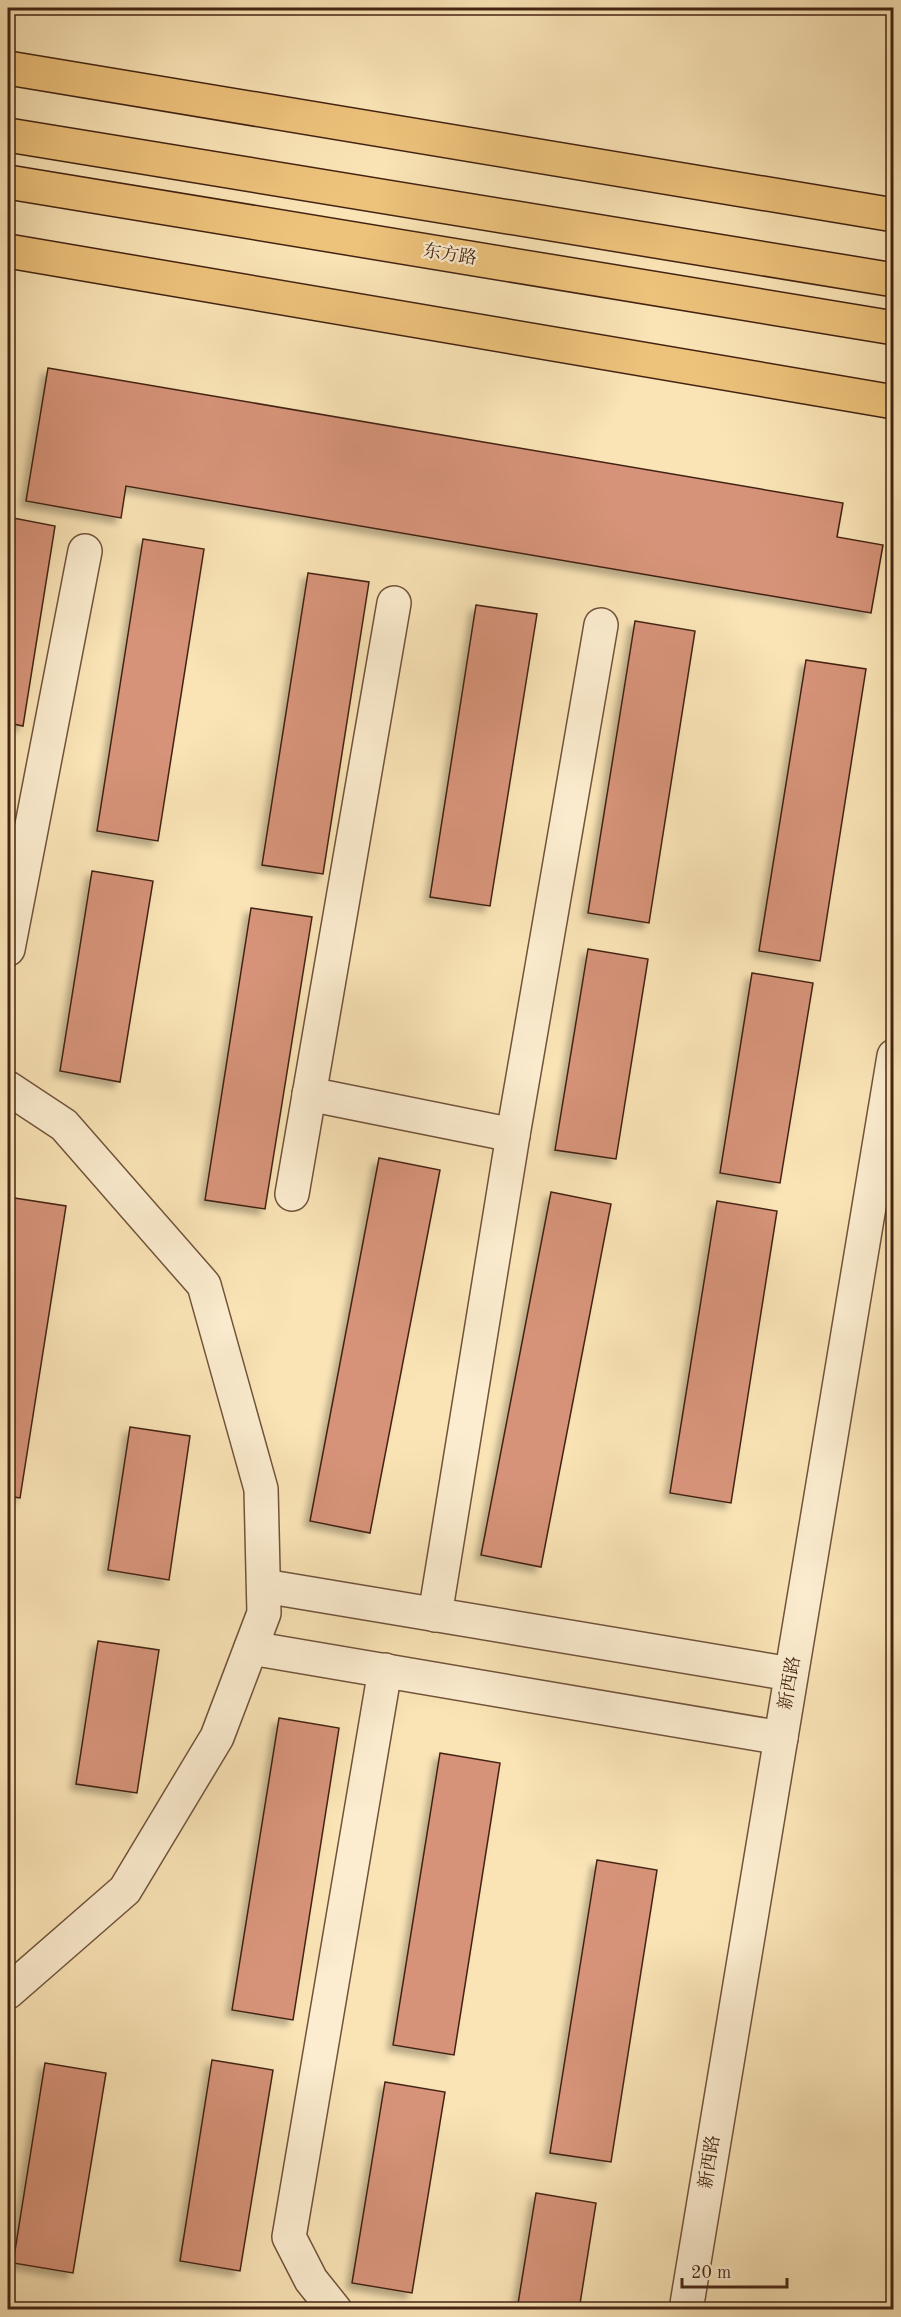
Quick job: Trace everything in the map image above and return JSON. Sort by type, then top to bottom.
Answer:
[{"type":"main road","points":[[8,68],[894,215]]},
{"type":"main road","points":[[8,135],[894,280]]},
{"type":"main road","name":"东方路","points":[[8,182],[894,328]]},
{"type":"main road","points":[[8,251],[894,402]]},
{"type":"street","points":[[8,950],[85,551]]},
{"type":"street","points":[[292,1194],[394,603]]},
{"type":"street","points":[[435,1615],[513,1135],[601,625]]},
{"type":"street","name":"新西路","points":[[686,2310],[894,1056]]},
{"type":"street","points":[[8,1088],[64,1125],[204,1285],[261,1489],[264,1586],[264,1612],[217,1737],[125,1890],[8,1992]]},
{"type":"street","points":[[309,1094],[513,1135]]},
{"type":"street","points":[[264,1586],[791,1674]]},
{"type":"street","points":[[251,1648],[781,1738]]},
{"type":"street","points":[[335,2310],[311,2280],[289,2237],[385,1670]]},
{"type":"building","points":[[48,368],[843,503],[837,537],[883,545],[871,613],[126,486],[121,518],[26,501]]},
{"type":"building","points":[[8,517],[55,526],[23,726],[8,723]]},
{"type":"building","points":[[143,539],[204,549],[158,841],[97,831]]},
{"type":"building","points":[[308,573],[369,582],[323,874],[262,865]]},
{"type":"building","points":[[476,605],[537,614],[490,906],[430,897]]},
{"type":"building","points":[[635,621],[695,631],[649,923],[588,913]]},
{"type":"building","points":[[806,660],[866,669],[820,961],[759,951]]},
{"type":"building","points":[[92,871],[153,881],[120,1082],[60,1071]]},
{"type":"building","points":[[251,908],[312,917],[265,1209],[205,1200]]},
{"type":"building","points":[[588,949],[648,959],[616,1159],[555,1150]]},
{"type":"building","points":[[752,973],[813,983],[780,1183],[720,1173]]},
{"type":"building","points":[[379,1158],[440,1170],[370,1533],[310,1521]]},
{"type":"building","points":[[551,1192],[611,1204],[541,1567],[481,1555]]},
{"type":"building","points":[[8,1197],[66,1206],[20,1498],[8,1496]]},
{"type":"building","points":[[717,1201],[777,1211],[731,1503],[670,1493]]},
{"type":"building","points":[[130,1427],[190,1436],[169,1580],[108,1570]]},
{"type":"building","points":[[98,1641],[159,1650],[137,1793],[76,1784]]},
{"type":"building","points":[[279,1718],[339,1728],[293,2020],[232,2010]]},
{"type":"building","points":[[440,1753],[500,1763],[454,2055],[393,2045]]},
{"type":"building","points":[[597,1860],[657,1870],[611,2162],[550,2153]]},
{"type":"building","points":[[212,2060],[273,2070],[240,2271],[180,2261]]},
{"type":"building","points":[[45,2063],[106,2073],[73,2273],[13,2263]]},
{"type":"building","points":[[385,2082],[445,2092],[412,2293],[352,2283]]},
{"type":"building","points":[[536,2193],[596,2203],[579,2310],[517,2310]]}]
